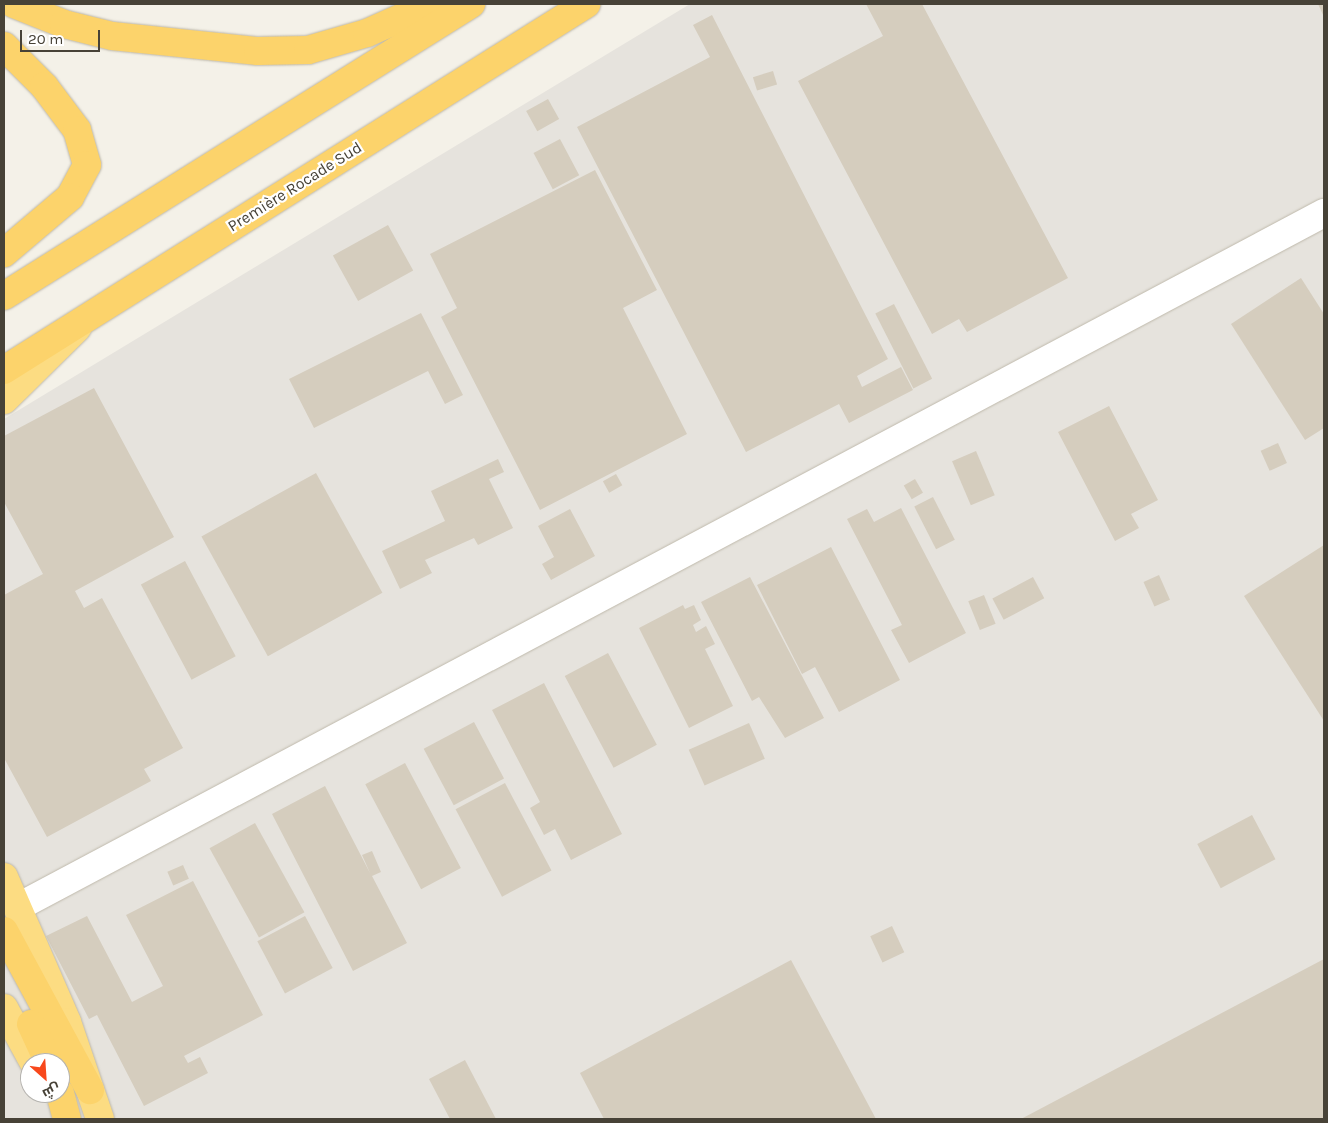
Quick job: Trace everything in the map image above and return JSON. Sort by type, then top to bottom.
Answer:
[{"type":"highway","points":[[14,4],[64,24],[112,36],[258,51],[308,50],[367,33],[432,4]]},
{"type":"highway","points":[[4,296],[471,4]]},
{"type":"highway","name":"Première Rocade Sud","points":[[4,370],[586,4]]},
{"type":"highway","points":[[4,46],[44,86],[77,130],[87,165],[70,197],[4,253]]},
{"type":"highway","points":[[4,400],[86,318]]},
{"type":"highway","points":[[4,877],[67,1022],[100,1119]]},
{"type":"highway","points":[[4,931],[90,1090]]},
{"type":"highway","points":[[4,969],[44,1053]]},
{"type":"highway","points":[[4,1008],[29,1053]]},
{"type":"highway","points":[[57,1103],[67,1119]]},
{"type":"highway","points":[[63,1103],[67,1119]]},
{"type":"street","points":[[18,907],[1324,214]]},
{"type":"shaded area","points":[[690,4],[1324,4],[1324,1119],[4,1119],[4,419]]},
{"type":"building","points":[[866,4],[922,4],[1068,278],[967,332],[959,319],[932,334],[798,81],[883,36]]},
{"type":"building","points":[[1318,4],[1324,4],[1324,17]]},
{"type":"building","points":[[712,15],[888,359],[857,376],[862,387],[901,367],[913,390],[849,423],[839,404],[746,452],[577,127],[710,57],[693,25]]},
{"type":"building","points":[[773,71],[777,84],[757,91],[753,77]]},
{"type":"building","points":[[548,99],[559,119],[537,131],[526,111]]},
{"type":"building","points":[[560,139],[579,175],[553,189],[534,153]]},
{"type":"building","points":[[595,170],[657,290],[623,308],[687,434],[540,510],[441,317],[457,308],[430,254]]},
{"type":"building","points":[[388,225],[413,270],[358,301],[333,256]]},
{"type":"building","points":[[1301,278],[1324,314],[1324,428],[1305,440],[1231,324]]},
{"type":"building","points":[[894,304],[932,379],[913,388],[875,314]]},
{"type":"building","points":[[421,313],[463,395],[445,404],[428,371],[314,428],[289,379]]},
{"type":"building","points":[[94,388],[174,537],[75,591],[84,608],[102,598],[183,748],[144,769],[151,781],[47,837],[4,758],[4,595],[43,574],[4,502],[4,436]]},
{"type":"building","points":[[1109,406],[1158,500],[1131,514],[1139,528],[1115,541],[1058,432]]},
{"type":"building","points":[[1278,443],[1287,463],[1270,471],[1261,451]]},
{"type":"building","points":[[976,451],[995,495],[971,505],[952,461]]},
{"type":"building","points":[[498,459],[504,472],[489,479],[513,528],[478,545],[474,538],[425,560],[432,573],[400,589],[382,551],[445,521],[431,491]]},
{"type":"building","points":[[316,473],[382,593],[268,656],[201,537]]},
{"type":"building","points":[[616,474],[622,485],[609,493],[603,481]]},
{"type":"building","points":[[915,479],[923,493],[912,499],[904,486]]},
{"type":"building","points":[[933,497],[955,540],[936,549],[914,507]]},
{"type":"building","points":[[901,508],[966,633],[909,663],[891,630],[902,625],[847,519],[867,509],[874,522]]},
{"type":"building","points":[[570,509],[595,556],[551,580],[542,564],[554,557],[538,526]]},
{"type":"building","points":[[1324,545],[1324,721],[1244,596]]},
{"type":"building","points":[[831,547],[900,680],[839,712],[815,667],[802,674],[757,585]]},
{"type":"building","points":[[185,561],[236,656],[192,680],[141,584]]},
{"type":"building","points":[[1159,575],[1170,600],[1154,607],[1143,582]]},
{"type":"building","points":[[750,577],[824,718],[785,738],[759,697],[752,701],[701,602]]},
{"type":"building","points":[[1033,577],[1044,598],[1004,620],[992,599]]},
{"type":"building","points":[[984,595],[996,624],[980,630],[968,601]]},
{"type":"building","points":[[683,605],[685,609],[694,605],[701,620],[693,625],[696,632],[706,626],[715,644],[705,649],[733,706],[689,728],[639,628]]},
{"type":"building","points":[[608,653],[657,745],[614,768],[565,676]]},
{"type":"building","points":[[544,683],[622,834],[571,860],[555,829],[544,835],[530,808],[540,802],[492,710]]},
{"type":"building","points":[[474,722],[504,779],[454,805],[424,749]]},
{"type":"building","points":[[749,723],[765,759],[705,785],[689,750]]},
{"type":"building","points":[[405,763],[461,868],[421,889],[365,784]]},
{"type":"building","points":[[505,783],[551,870],[502,897],[456,809]]},
{"type":"building","points":[[325,786],[370,873],[362,855],[372,851],[381,872],[372,876],[407,943],[353,971],[272,814]]},
{"type":"building","points":[[1252,815],[1275,859],[1221,888],[1197,844]]},
{"type":"building","points":[[255,823],[304,912],[259,937],[210,848]]},
{"type":"building","points":[[183,865],[189,879],[173,885],[167,872]]},
{"type":"building","points":[[193,881],[263,1015],[184,1056],[188,1063],[200,1057],[208,1073],[144,1106],[97,1015],[89,1019],[46,936],[87,916],[132,1002],[163,986],[126,915]]},
{"type":"building","points":[[305,916],[333,968],[285,993],[257,941]]},
{"type":"building","points":[[892,926],[904,952],[883,962],[870,936]]},
{"type":"building","points":[[1324,959],[1324,1119],[1021,1119]]},
{"type":"building","points":[[791,960],[876,1119],[604,1119],[580,1073]]},
{"type":"building","points":[[465,1060],[496,1119],[450,1119],[429,1079]]}]
